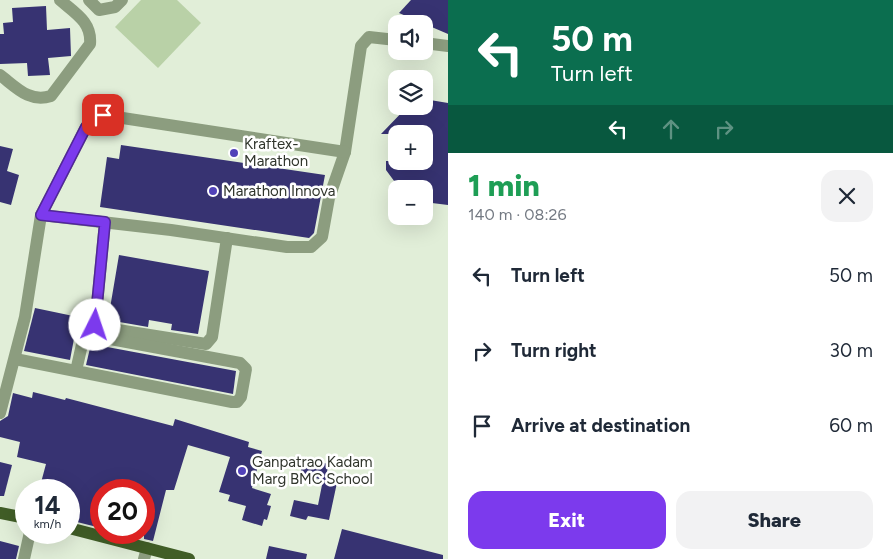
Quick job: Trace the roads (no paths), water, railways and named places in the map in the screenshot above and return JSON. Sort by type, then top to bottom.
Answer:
[{"type":"main road","points":[[0,513],[15,516]]},
{"type":"main road","points":[[80,532],[146,554],[189,559]]},
{"type":"street","points":[[0,75],[26,95],[43,98],[51,96],[90,44],[91,34],[86,23],[60,0]]},
{"type":"street","points":[[89,0],[99,10],[115,7],[122,0]]},
{"type":"street","points":[[41,215],[311,247],[322,237],[329,198],[345,152],[361,46],[369,37],[388,39]]},
{"type":"street","points":[[433,44],[448,46]]},
{"type":"street","points":[[0,413],[25,317],[41,215],[86,127],[95,116],[103,115],[345,152]]},
{"type":"street","points":[[105,222],[95,325],[206,344],[212,337],[227,238]]},
{"type":"street","points":[[15,359],[232,402],[237,402],[241,397],[246,368],[240,363],[89,335],[83,340],[76,371]]},
{"type":"street","points":[[24,559],[27,544]]},
{"type":"place","name":"Kraftex- Marathon","points":[[234,153]]},
{"type":"place","name":"Marathon Innova","points":[[213,191]]},
{"type":"place","name":"Ganpatrao Kadam Marg BMC School","points":[[242,471]]}]
